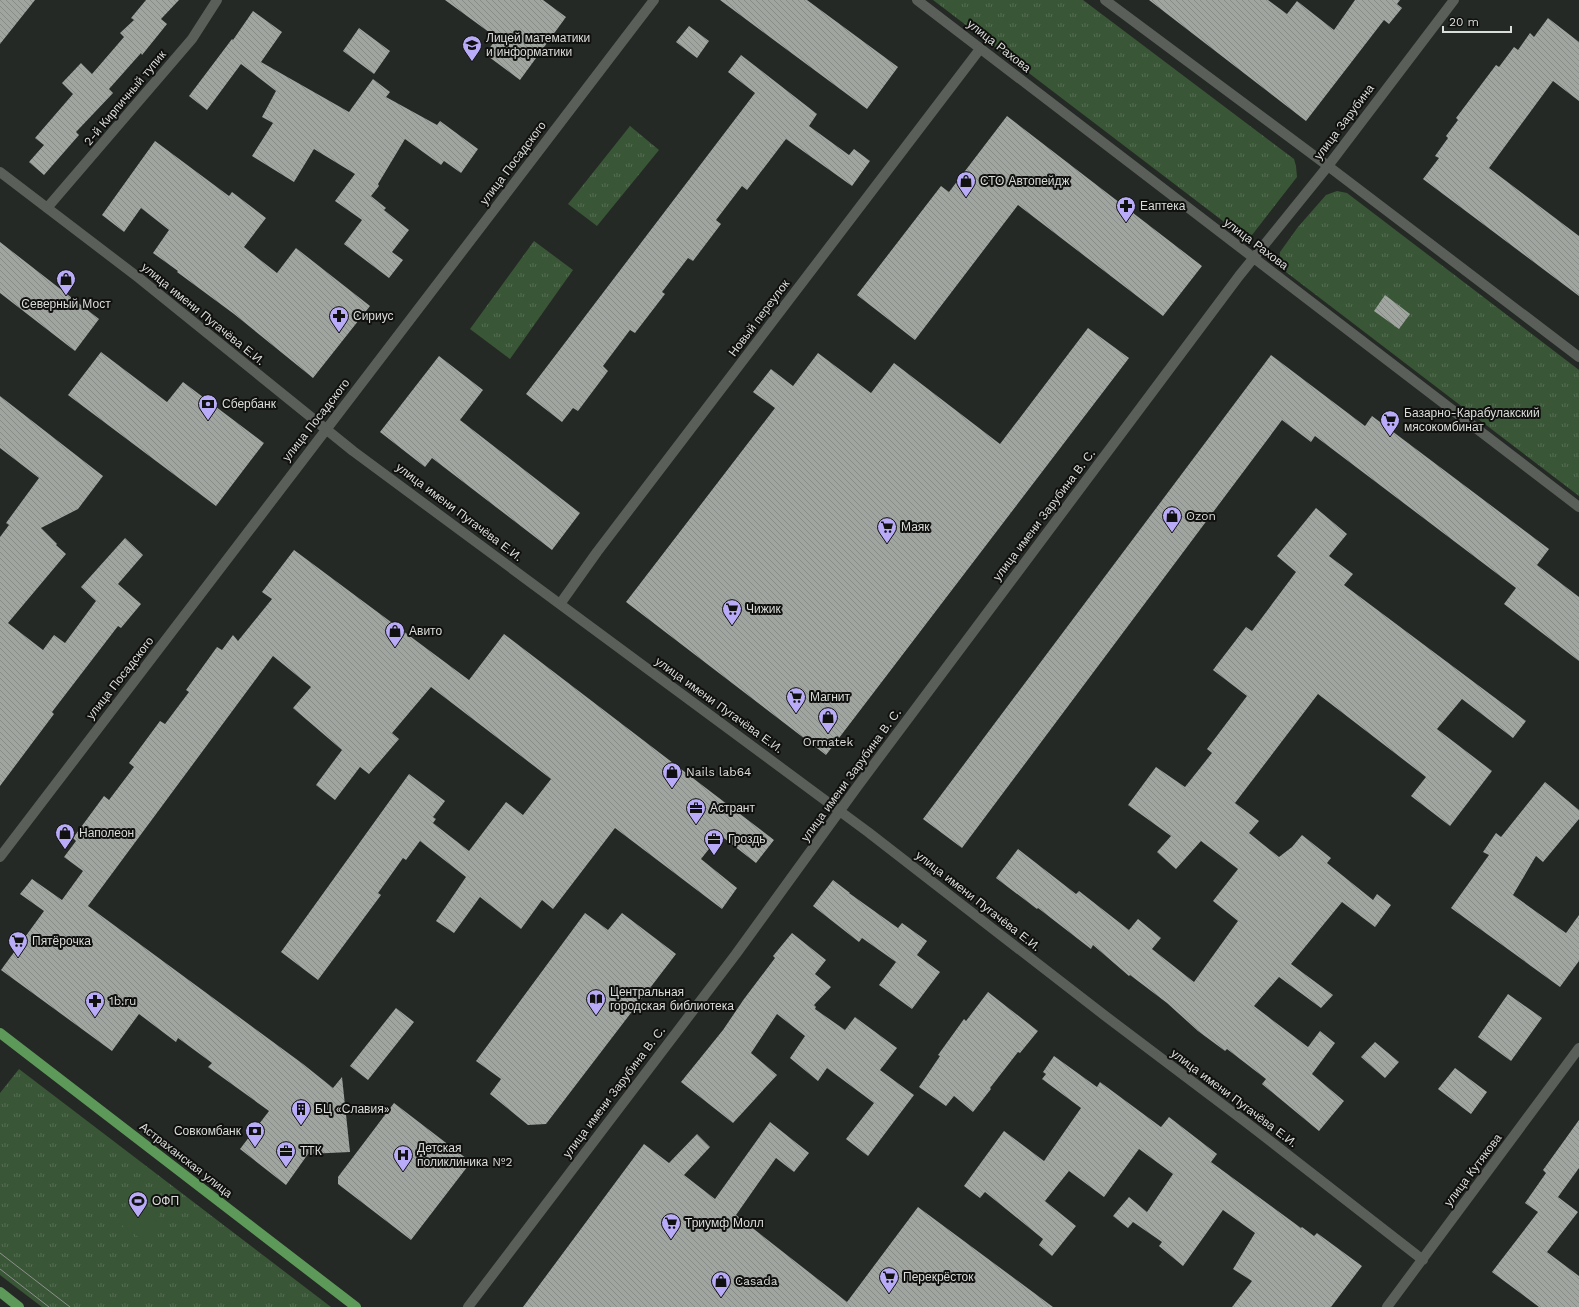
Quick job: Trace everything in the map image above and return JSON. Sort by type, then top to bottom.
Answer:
[{"type":"main road","name":"Астраханская улица","points":[[0,1033],[356,1307]]},
{"type":"main road","points":[[0,1292],[19,1307]]},
{"type":"street","name":"2-й Кирпичный тупик","points":[[47,208],[192,39],[217,0]]},
{"type":"street","name":"улица Посадского","points":[[0,857],[210,583],[325,429],[654,0]]},
{"type":"street","name":"улица Рахова","points":[[917,0],[1579,507]]},
{"type":"street","points":[[1105,0],[1328,166],[1579,357]]},
{"type":"street","name":"улица Зарубина","points":[[1253,258],[1328,166],[1454,0]]},
{"type":"street","name":"Новый переулок","points":[[560,604],[597,552],[980,48]]},
{"type":"street","name":"улица имени Пугачёва Е.И.","points":[[0,172],[139,278],[325,429],[840,811],[1423,1260]]},
{"type":"street","name":"улица имени Зарубина В. С.","points":[[468,1307],[731,960],[840,811],[1253,258]]},
{"type":"street","name":"улица Кутякова","points":[[1387,1307],[1579,1048]]},
{"type":"green space","points":[[933,0],[1083,0],[1294,159],[1297,177],[1252,235],[1246,236],[1240,234]]},
{"type":"green space","points":[[630,126],[659,150],[597,226],[568,204]]},
{"type":"green space","points":[[1337,191],[1347,193],[1579,370],[1579,496],[1282,269],[1279,261],[1280,252],[1298,227],[1326,195]]},
{"type":"green space","points":[[534,241],[573,270],[510,359],[470,329]]},
{"type":"green space","points":[[19,1069],[331,1307],[42,1307],[0,1275],[0,1093]]},
{"type":"green space","name":"ОФП","points":[[133,1196],[160,1215],[143,1240],[116,1221]]},
{"type":"building","points":[[0,0],[35,0],[0,44]]},
{"type":"building","points":[[146,0],[179,0],[161,19],[167,24],[142,55],[141,53],[109,89],[113,93],[76,132],[79,135],[44,175],[29,162],[44,145],[35,138],[73,94],[62,83],[81,63],[92,74],[124,37],[120,33],[134,20],[131,18]]},
{"type":"building","points":[[445,0],[543,0],[566,17],[520,80],[485,54],[497,38]]},
{"type":"building","points":[[720,0],[807,0],[898,67],[867,109]]},
{"type":"building","points":[[1149,0],[1268,0],[1287,14],[1297,1],[1334,30],[1355,0],[1400,0],[1397,4],[1402,8],[1389,24],[1384,20],[1306,121]]},
{"type":"building","points":[[253,11],[282,32],[261,62],[349,112],[373,79],[390,92],[386,97],[437,125],[440,121],[478,149],[461,173],[444,161],[441,165],[405,139],[378,184],[379,186],[371,196],[386,208],[384,210],[409,230],[392,252],[403,260],[389,278],[344,244],[362,220],[335,201],[355,174],[314,149],[294,182],[252,156],[273,123],[262,117],[276,91],[241,64],[207,110],[189,96],[232,39],[233,40]]},
{"type":"building","points":[[1548,18],[1579,42],[1579,101],[1553,81],[1489,168],[1579,236],[1579,296],[1423,179],[1439,158],[1435,156],[1448,138],[1446,136],[1458,120],[1456,118],[1496,65],[1499,67],[1514,47],[1518,50],[1530,33],[1534,37]]},
{"type":"building","points":[[689,26],[709,41],[697,58],[676,42]]},
{"type":"building","points":[[359,28],[390,51],[374,74],[343,51]]},
{"type":"building","points":[[741,55],[817,114],[809,126],[849,155],[854,149],[870,161],[852,186],[786,139],[747,190],[742,186],[716,220],[721,224],[693,261],[688,258],[662,292],[665,294],[635,333],[630,330],[603,366],[608,371],[578,411],[573,408],[562,422],[526,394],[755,93],[728,72]]},
{"type":"building","points":[[1007,116],[1202,266],[1163,316],[1018,205],[915,340],[857,295],[941,186],[949,192]]},
{"type":"building","points":[[155,141],[229,196],[232,192],[266,218],[244,247],[277,273],[296,248],[370,306],[313,378],[234,314],[153,253],[169,230],[141,208],[124,232],[102,215]]},
{"type":"building","points":[[0,242],[99,319],[75,351],[0,293]]},
{"type":"building","points":[[1385,295],[1410,314],[1399,329],[1374,311]]},
{"type":"building","points":[[1088,328],[1129,358],[826,755],[626,602],[775,408],[753,392],[771,369],[793,386],[818,353],[871,393],[894,363],[1000,444]]},
{"type":"building","points":[[101,352],[167,402],[183,382],[264,443],[216,506],[68,395]]},
{"type":"building","points":[[1271,355],[1365,426],[1372,416],[1549,549],[1537,565],[1579,597],[1579,661],[1504,604],[1516,588],[1315,436],[1311,442],[1282,420],[962,848],[923,819]]},
{"type":"building","points":[[439,356],[483,390],[460,420],[580,513],[552,550],[432,458],[425,467],[380,432]]},
{"type":"building","points":[[0,396],[103,476],[78,509],[41,528],[66,554],[8,623],[43,650],[54,635],[65,643],[96,601],[81,587],[125,538],[143,555],[118,584],[141,604],[121,628],[118,626],[52,712],[54,714],[0,786],[0,537],[9,525],[6,523],[39,478],[0,448]]},
{"type":"building","points":[[1316,508],[1347,534],[1329,556],[1353,574],[1344,585],[1526,721],[1513,738],[1462,699],[1437,729],[1492,771],[1450,826],[1411,796],[1426,777],[1318,694],[1235,803],[1259,821],[1249,833],[1279,857],[1292,847],[1302,835],[1331,858],[1327,863],[1373,900],[1377,894],[1391,905],[1375,927],[1342,902],[1291,964],[1333,995],[1321,1008],[1279,977],[1254,1006],[1308,1047],[1320,1031],[1335,1043],[1312,1074],[1344,1101],[1319,1131],[1262,1084],[1266,1079],[1227,1049],[1225,1051],[1198,1031],[1167,1003],[1130,975],[1129,976],[1093,945],[1091,949],[996,878],[1018,849],[1076,894],[1079,891],[1129,930],[1138,919],[1161,938],[1152,949],[1194,982],[1238,921],[1213,901],[1238,869],[1201,841],[1176,869],[1157,852],[1171,836],[1128,805],[1156,767],[1185,787],[1212,753],[1207,749],[1247,696],[1213,670],[1246,627],[1252,631],[1296,572],[1277,556]]},
{"type":"building","points":[[294,550],[469,680],[504,634],[774,840],[756,863],[720,835],[701,859],[737,888],[722,909],[615,828],[553,909],[542,900],[521,929],[480,897],[454,933],[436,921],[466,877],[420,841],[406,860],[403,858],[378,893],[381,895],[318,980],[281,952],[409,774],[445,801],[433,817],[436,819],[433,823],[469,851],[506,802],[523,815],[551,779],[431,687],[392,733],[399,739],[369,774],[360,767],[335,800],[316,785],[342,750],[293,708],[311,687],[273,656],[88,906],[303,1064],[333,1088],[342,1077],[350,1152],[308,1154],[286,1185],[240,1149],[269,1111],[208,1067],[212,1063],[178,1038],[176,1042],[139,1014],[112,1051],[1,970],[44,911],[20,894],[32,879],[62,900],[83,871],[64,857],[76,841],[73,838],[104,796],[109,800],[134,767],[129,763],[160,721],[165,724],[189,692],[186,690],[217,647],[222,650],[233,635],[238,641],[272,599],[262,592]]},
{"type":"building","points":[[1545,782],[1579,810],[1579,819],[1543,862],[1536,856],[1513,895],[1566,933],[1579,915],[1579,961],[1560,987],[1451,908],[1489,855],[1483,852],[1496,833],[1501,837]]},
{"type":"building","points":[[833,880],[898,928],[902,923],[927,941],[917,955],[940,972],[912,1009],[879,985],[896,962],[862,938],[859,942],[813,906]]},
{"type":"building","points":[[585,913],[608,930],[622,913],[676,954],[546,1124],[528,1125],[490,1094],[501,1079],[476,1061]]},
{"type":"building","points":[[792,933],[826,960],[815,974],[831,987],[814,1005],[816,1007],[815,1009],[845,1030],[855,1017],[897,1048],[880,1070],[914,1095],[868,1156],[846,1139],[874,1103],[827,1068],[818,1081],[790,1058],[805,1036],[777,1014],[751,1053],[777,1075],[733,1123],[681,1082],[723,1030],[775,958],[773,956]]},
{"type":"building","points":[[988,992],[1038,1031],[1020,1053],[1018,1052],[973,1112],[954,1096],[946,1106],[919,1087],[940,1056],[938,1055],[964,1019],[966,1021]]},
{"type":"building","points":[[1508,994],[1542,1018],[1511,1061],[1478,1037]]},
{"type":"building","points":[[396,1008],[414,1022],[368,1080],[350,1066]]},
{"type":"building","points":[[1375,1042],[1399,1062],[1385,1078],[1361,1057]]},
{"type":"building","points":[[1054,1056],[1097,1087],[1100,1082],[1161,1127],[1169,1117],[1217,1154],[1211,1162],[1301,1228],[1302,1227],[1314,1236],[1317,1233],[1362,1266],[1331,1307],[1232,1307],[1252,1281],[1233,1269],[1255,1233],[1223,1210],[1183,1266],[1159,1246],[1162,1242],[1133,1222],[1128,1228],[1113,1216],[1129,1197],[1147,1212],[1173,1174],[1139,1149],[1104,1197],[1069,1171],[1045,1201],[1076,1226],[1052,1256],[1039,1245],[1043,1239],[985,1192],[980,1198],[964,1186],[1004,1131],[1044,1161],[1081,1108],[1042,1079],[1046,1074],[1043,1072]]},
{"type":"building","points":[[1455,1068],[1487,1092],[1471,1114],[1438,1089]]},
{"type":"building","name":"Детская поликлиника №2","points":[[394,1103],[471,1162],[411,1240],[338,1184],[338,1177]]},
{"type":"building","points":[[1579,1120],[1579,1168],[1558,1197],[1578,1212],[1547,1252],[1579,1276],[1579,1307],[1539,1307],[1492,1272],[1538,1212],[1525,1203],[1546,1173],[1543,1170]]},
{"type":"building","name":"Триумф Молл","points":[[770,1122],[809,1153],[794,1172],[776,1158],[736,1215],[847,1302],[918,1207],[1053,1307],[523,1307],[644,1144],[669,1163],[697,1134],[710,1147],[684,1175],[715,1199]]},
{"type":"tram line","points":[[0,1253],[70,1307]]},
{"type":"tram line","points":[[0,1269],[49,1307]]},
{"type":"place","name":"Лицей математики и информатики","points":[[472,62]]},
{"type":"place","name":"СТО Автопейдж","points":[[966,198]]},
{"type":"place","name":"Еаптека","points":[[1126,223]]},
{"type":"place","name":"Северный Мост","points":[[66,296]]},
{"type":"place","name":"Сириус","points":[[339,333]]},
{"type":"place","name":"Сбербанк","points":[[208,421]]},
{"type":"place","name":"Базарно-Карабулакский мясокомбинат","points":[[1390,437]]},
{"type":"place","name":"Ozon","points":[[1172,533]]},
{"type":"place","name":"Маяк","points":[[887,544]]},
{"type":"place","name":"Чижик","points":[[732,626]]},
{"type":"place","name":"Авито","points":[[395,648]]},
{"type":"place","name":"Магнит","points":[[796,714]]},
{"type":"place","name":"Ormatek","points":[[828,734]]},
{"type":"place","name":"Nails lab64","points":[[672,789]]},
{"type":"place","name":"Астрант","points":[[696,825]]},
{"type":"place","name":"Наполеон","points":[[65,850]]},
{"type":"place","name":"Гроздь","points":[[714,856]]},
{"type":"place","name":"Пятёрочка","points":[[18,958]]},
{"type":"place","name":"Центральная городская библиотека","points":[[596,1016]]},
{"type":"place","name":"1b.ru","points":[[95,1018]]},
{"type":"place","name":"БЦ «Славия»","points":[[301,1126]]},
{"type":"place","name":"Совкомбанк","points":[[255,1148]]},
{"type":"place","name":"ТТК","points":[[286,1168]]},
{"type":"place","name":"Детская поликлиника №2","points":[[403,1172]]},
{"type":"place","name":"ОФП","points":[[138,1218]]},
{"type":"place","name":"Триумф Молл","points":[[671,1240]]},
{"type":"place","name":"Перекрёсток","points":[[889,1294]]},
{"type":"place","name":"Casada","points":[[721,1298]]}]
